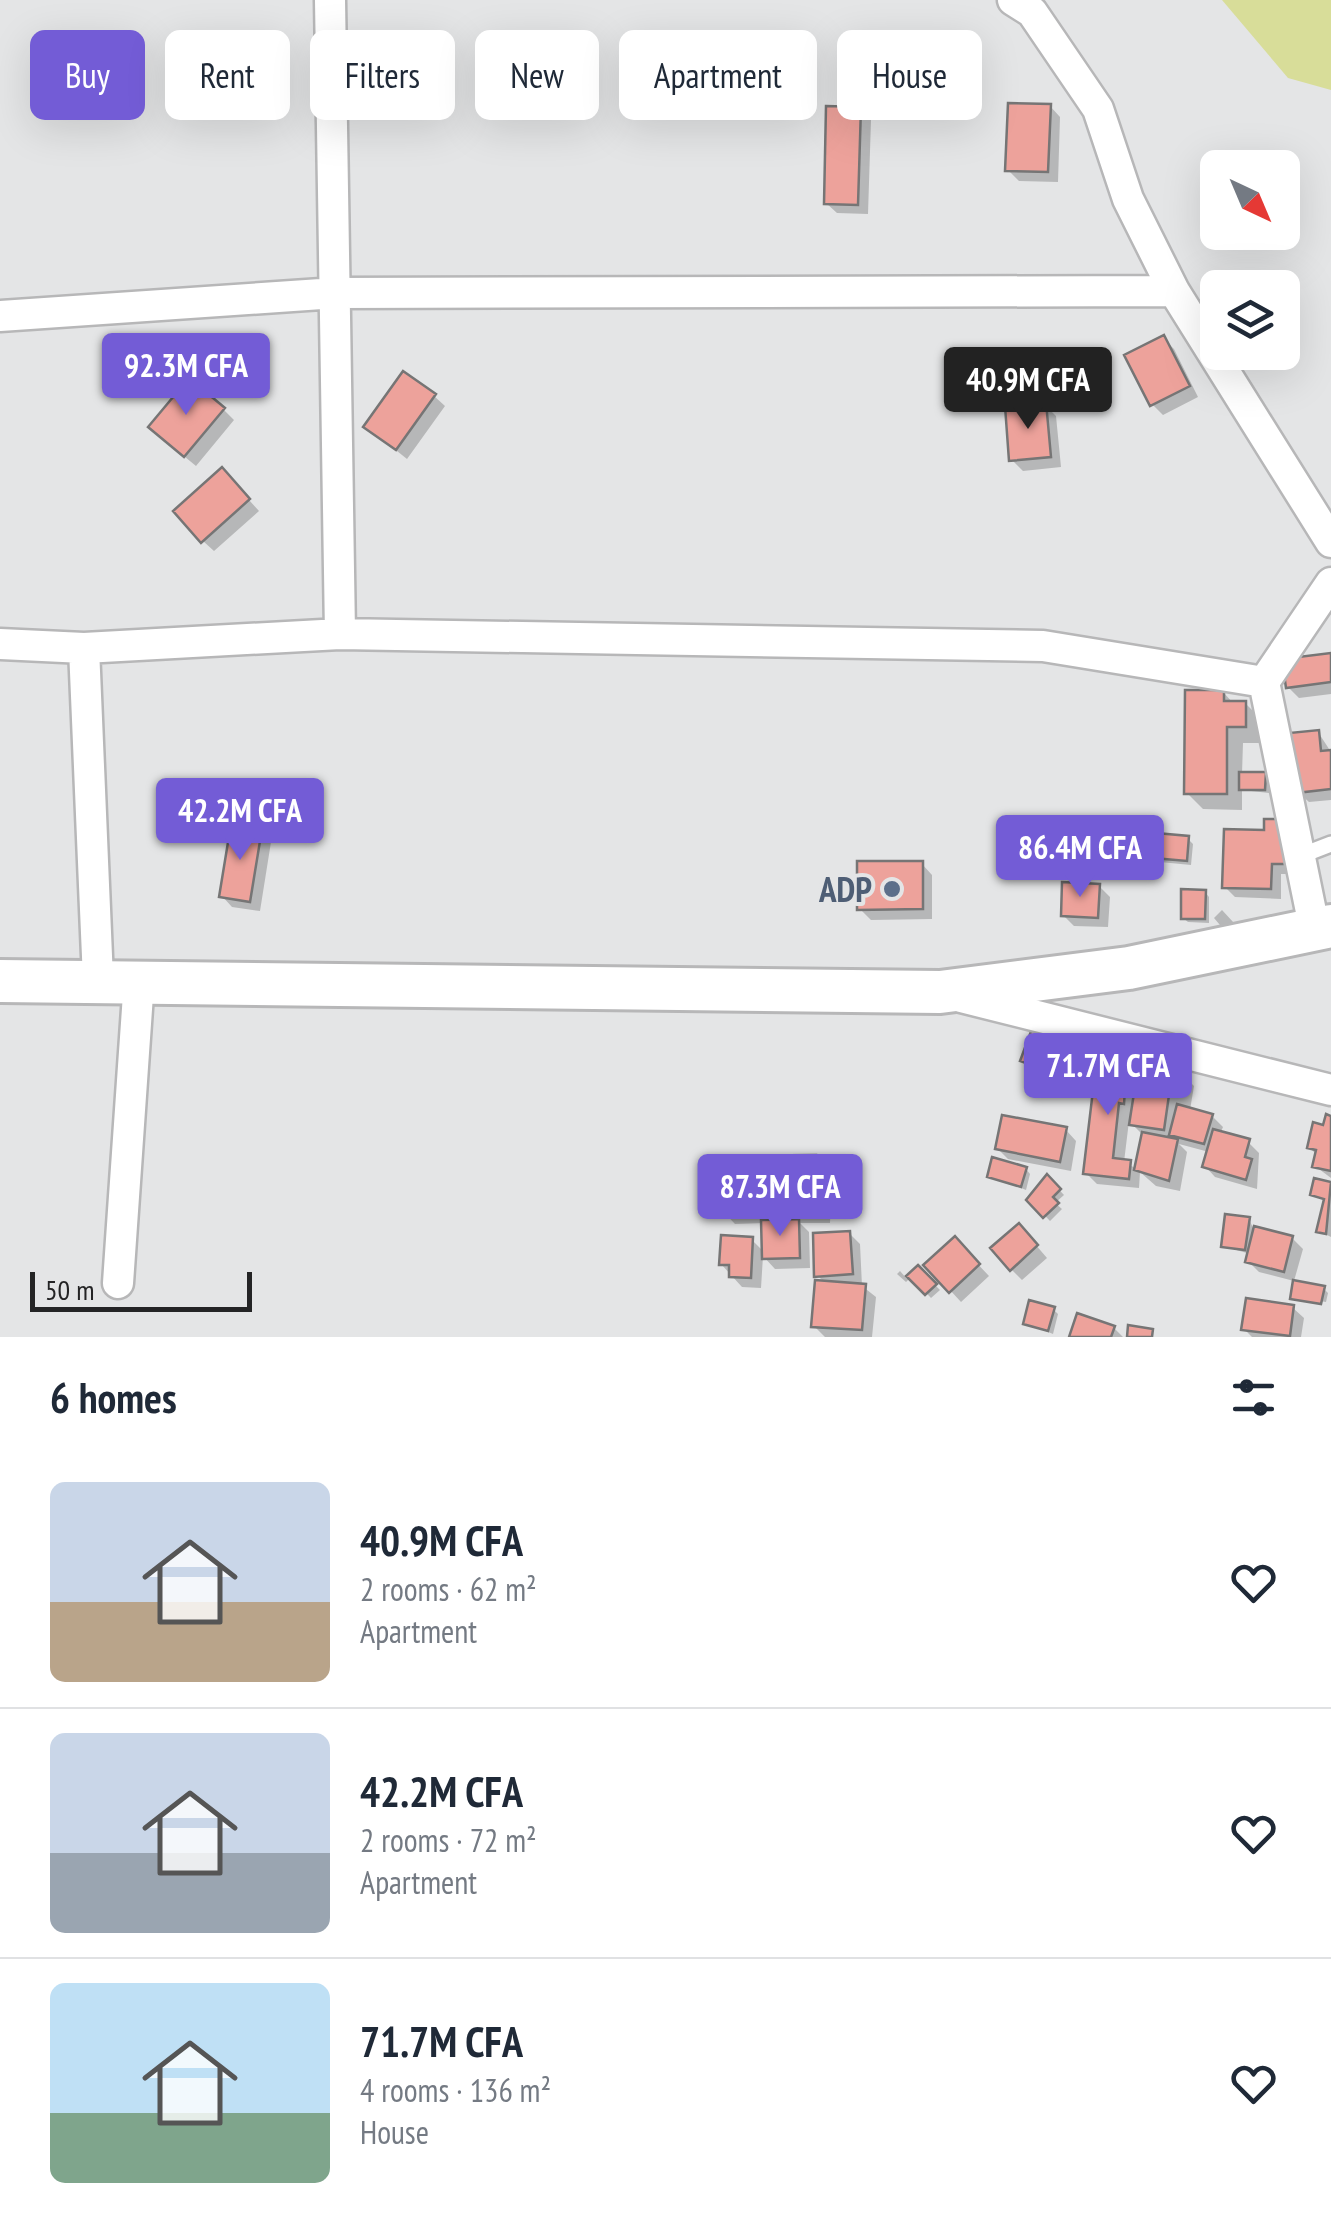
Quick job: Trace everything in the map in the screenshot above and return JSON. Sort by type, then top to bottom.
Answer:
[{"type":"main road","points":[[0,981],[940,992],[1129,968],[1323,928]]},
{"type":"street","points":[[330,0],[340,634]]},
{"type":"street","points":[[1013,0],[1032,12],[1098,109],[1128,199],[1174,290],[1331,542]]},
{"type":"street","points":[[0,316],[336,293],[1174,290]]},
{"type":"street","points":[[1323,928],[1300,856],[1264,682],[1331,582]]},
{"type":"street","points":[[0,644],[84,648],[340,634],[1043,646],[1264,682]]},
{"type":"street","points":[[84,648],[119,980],[118,1283]]},
{"type":"street","points":[[940,992],[1331,1090]]},
{"type":"lane","points":[[1300,856],[1331,844]]},
{"type":"green space","points":[[1222,0],[1331,0],[1331,90],[1288,78]]},
{"type":"building","points":[[1008,103],[1051,104],[1048,172],[1005,171]]},
{"type":"building","points":[[826,106],[837,106],[837,120],[861,120],[858,205],[824,204]]},
{"type":"building","points":[[1164,335],[1190,386],[1150,406],[1124,355]]},
{"type":"building","points":[[403,371],[436,394],[396,450],[363,427]]},
{"type":"building","points":[[189,378],[225,408],[184,457],[148,427]]},
{"type":"building","points":[[1046,402],[1051,457],[1009,461],[1005,406]]},
{"type":"building","points":[[222,467],[250,499],[201,543],[173,511]]},
{"type":"building","points":[[1331,653],[1331,682],[1286,688],[1282,659]]},
{"type":"building","points":[[1185,690],[1224,690],[1224,701],[1246,701],[1246,727],[1227,727],[1227,794],[1184,794]]},
{"type":"building","points":[[1319,730],[1321,751],[1331,750],[1331,789],[1296,793],[1289,733]]},
{"type":"building","points":[[1239,772],[1266,772],[1265,790],[1239,790]]},
{"type":"building","points":[[1264,819],[1286,819],[1285,864],[1272,864],[1271,889],[1222,888],[1224,829],[1264,830]]},
{"type":"building","points":[[231,824],[262,829],[250,902],[219,897]]},
{"type":"building","points":[[1156,833],[1189,836],[1187,861],[1153,858]]},
{"type":"building","points":[[1122,836],[1150,836],[1150,857],[1121,857]]},
{"type":"building","points":[[857,861],[923,861],[923,909],[857,910]]},
{"type":"building","points":[[1062,882],[1100,884],[1098,918],[1061,916]]},
{"type":"building","points":[[1181,889],[1206,890],[1205,919],[1181,919]]},
{"type":"building","points":[[1033,1026],[1065,1037],[1052,1072],[1020,1061]]},
{"type":"building","points":[[1072,1040],[1093,1049],[1079,1080],[1058,1070]]},
{"type":"building","points":[[1116,1057],[1139,1060],[1135,1091],[1125,1089],[1124,1104],[1119,1103],[1113,1158],[1131,1160],[1129,1179],[1083,1174],[1096,1065],[1115,1067]]},
{"type":"building","points":[[1148,1068],[1184,1073],[1180,1096],[1169,1095],[1164,1130],[1129,1125],[1134,1093],[1144,1095]]},
{"type":"building","points":[[1177,1104],[1213,1114],[1204,1144],[1169,1135]]},
{"type":"building","points":[[1326,1114],[1331,1116],[1331,1171],[1312,1167],[1316,1150],[1307,1148],[1313,1122],[1323,1125]]},
{"type":"building","points":[[1002,1115],[1067,1127],[1060,1162],[995,1149]]},
{"type":"building","points":[[1213,1129],[1250,1139],[1245,1157],[1252,1159],[1246,1180],[1202,1167]]},
{"type":"building","points":[[1142,1132],[1178,1139],[1169,1181],[1134,1170]]},
{"type":"building","points":[[816,1155],[814,1207],[716,1208],[719,1156]]},
{"type":"building","points":[[992,1157],[1027,1167],[1021,1187],[987,1177]]},
{"type":"building","points":[[1047,1174],[1061,1189],[1053,1197],[1059,1203],[1043,1218],[1026,1200]]},
{"type":"building","points":[[1314,1178],[1331,1182],[1326,1234],[1316,1232],[1324,1199],[1310,1195]]},
{"type":"building","points":[[1225,1214],[1250,1217],[1245,1250],[1221,1247]]},
{"type":"building","points":[[799,1219],[800,1258],[762,1259],[761,1220]]},
{"type":"building","points":[[1019,1223],[1038,1245],[1010,1271],[990,1248]]},
{"type":"building","points":[[1254,1226],[1293,1236],[1284,1272],[1245,1262]]},
{"type":"building","points":[[850,1231],[853,1274],[814,1277],[813,1233]]},
{"type":"building","points":[[721,1235],[753,1237],[751,1278],[729,1277],[729,1265],[719,1265]]},
{"type":"building","points":[[955,1236],[980,1264],[949,1293],[923,1265]]},
{"type":"building","points":[[918,1265],[937,1284],[925,1295],[906,1276]]},
{"type":"building","points":[[815,1280],[866,1284],[862,1330],[811,1327]]},
{"type":"building","points":[[1293,1280],[1325,1286],[1321,1304],[1290,1299]]},
{"type":"building","points":[[1246,1298],[1294,1305],[1290,1336],[1241,1330]]},
{"type":"building","points":[[1029,1300],[1055,1307],[1048,1331],[1023,1324]]},
{"type":"building","points":[[1077,1313],[1115,1326],[1111,1337],[1069,1337]]},
{"type":"building","points":[[1128,1325],[1153,1329],[1152,1337],[1127,1337]]},
{"type":"place","name":"ADP","points":[[892,889]]}]
